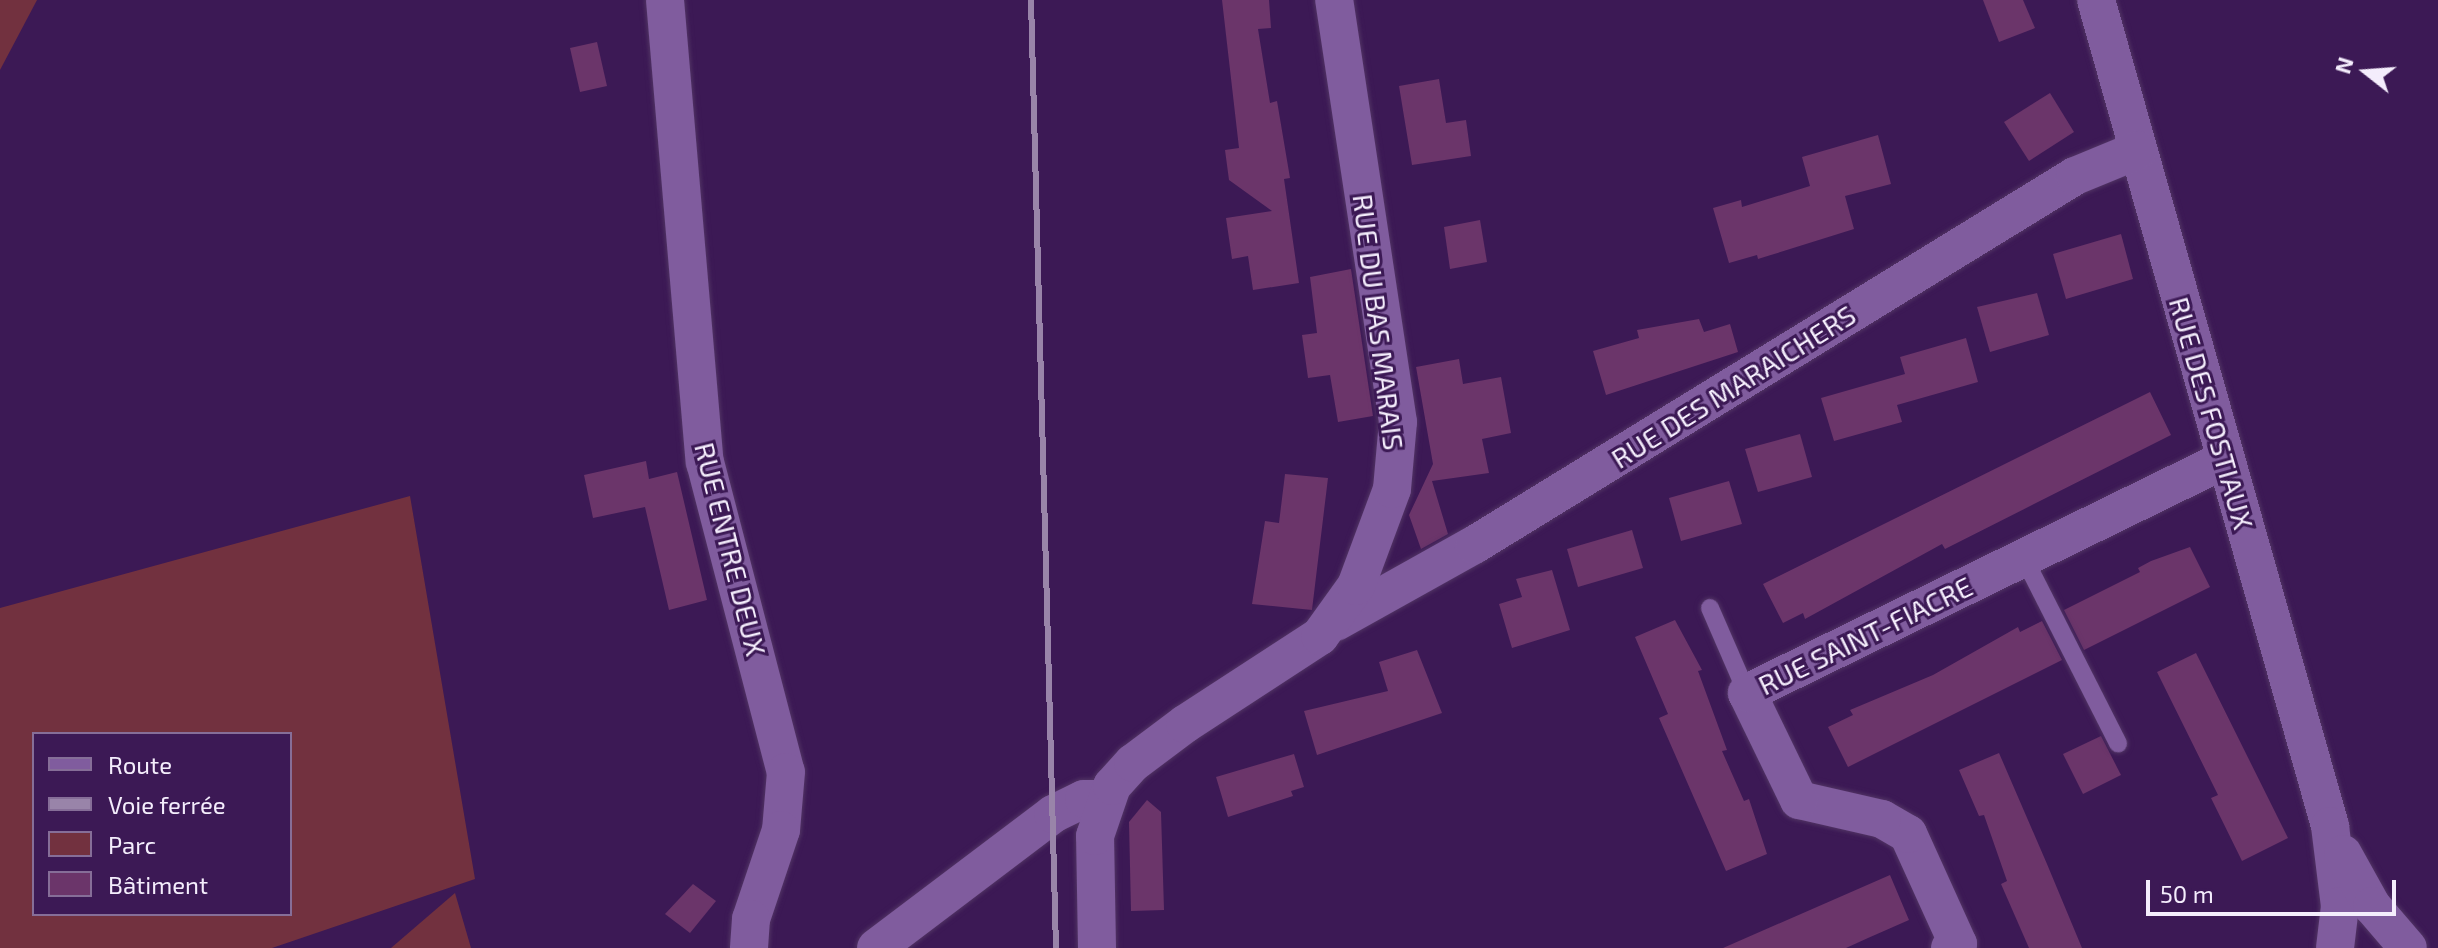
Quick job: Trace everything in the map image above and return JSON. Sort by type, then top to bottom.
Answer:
[{"type":"street","name":"RUE ENTRE DEUX","points":[[665,0],[705,462],[786,772],[781,830],[751,919],[749,948]]},
{"type":"street","name":"RUE DU BAS MARAIS","points":[[1097,948],[1095,836],[1106,799],[1121,774],[1150,749],[1310,645],[1330,625],[1365,564],[1392,489],[1399,449],[1334,0]]},
{"type":"street","name":"RUE DES FOSTIAUX","points":[[2096,0],[2330,826],[2340,906],[2335,948]]},
{"type":"street","name":"RUE DES MARAICHERS","points":[[1330,625],[1474,545],[2075,176],[2138,150]]},
{"type":"street","name":"RUE SAINT-FIACRE","points":[[1950,948],[1958,944],[1908,834],[1882,819],[1799,800],[1747,693],[2224,460]]},
{"type":"street","points":[[876,948],[1053,814],[1084,799],[1106,799]]},
{"type":"street","name":"RUE DES FOSTIAUX","points":[[2330,826],[2357,883],[2408,948]]},
{"type":"lane","points":[[2024,558],[2118,743]]},
{"type":"lane","points":[[1710,608],[1747,693]]},
{"type":"green space","points":[[0,0],[37,0],[0,70]]},
{"type":"green space","points":[[410,496],[475,879],[272,948],[0,948],[0,608]]},
{"type":"green space","points":[[455,893],[471,948],[391,948]]},
{"type":"building","points":[[1222,0],[1269,0],[1271,28],[1258,29],[1270,103],[1277,101],[1290,178],[1284,179],[1299,283],[1253,290],[1248,256],[1232,259],[1226,218],[1272,211],[1229,180],[1225,150],[1239,148]]},
{"type":"building","points":[[1983,0],[2023,0],[2035,28],[1999,42]]},
{"type":"building","points":[[597,42],[607,86],[580,92],[570,48]]},
{"type":"building","points":[[1439,79],[1446,123],[1466,120],[1471,156],[1412,165],[1399,86]]},
{"type":"building","points":[[2050,93],[2074,132],[2029,161],[2004,122]]},
{"type":"building","points":[[1878,135],[1891,184],[1845,196],[1854,229],[1758,259],[1757,255],[1729,263],[1713,208],[1741,200],[1742,207],[1810,186],[1802,157]]},
{"type":"building","points":[[1480,220],[1487,262],[1450,269],[1444,227]]},
{"type":"building","points":[[2121,234],[2133,279],[2066,299],[2053,254]]},
{"type":"building","points":[[1351,269],[1373,416],[1338,422],[1330,375],[1308,378],[1302,335],[1317,333],[1310,277]]},
{"type":"building","points":[[2037,293],[2049,335],[1990,352],[1977,307]]},
{"type":"building","points":[[1699,319],[1704,332],[1730,324],[1738,352],[1606,395],[1593,351],[1639,338],[1637,330]]},
{"type":"building","points":[[1966,338],[1978,382],[1897,405],[1902,422],[1834,441],[1821,398],[1905,374],[1900,357]]},
{"type":"building","points":[[1459,359],[1463,384],[1501,377],[1511,433],[1482,439],[1489,473],[1432,481],[1448,534],[1421,549],[1409,515],[1433,464],[1416,367]]},
{"type":"building","points":[[2150,392],[2171,435],[1945,549],[1942,544],[1805,619],[1803,613],[1783,623],[1763,584]]},
{"type":"building","points":[[1800,434],[1812,477],[1758,492],[1745,449]]},
{"type":"building","points":[[646,461],[649,479],[677,472],[707,600],[669,610],[645,507],[593,518],[584,475]]},
{"type":"building","points":[[1285,474],[1328,478],[1312,610],[1252,604],[1265,521],[1279,523]]},
{"type":"building","points":[[1729,481],[1742,524],[1681,541],[1669,498]]},
{"type":"building","points":[[1632,530],[1643,568],[1578,587],[1567,549]]},
{"type":"building","points":[[2190,547],[2210,587],[2084,650],[2064,610],[2140,572],[2138,568],[2151,561]]},
{"type":"building","points":[[1552,570],[1570,630],[1512,648],[1499,604],[1522,597],[1516,579]]},
{"type":"building","points":[[1675,620],[1702,670],[1698,671],[1727,750],[1722,751],[1744,801],[1749,799],[1767,854],[1726,871],[1659,718],[1668,714],[1635,637]]},
{"type":"building","points":[[2042,621],[2062,660],[1848,767],[1828,727],[1853,715],[1850,710],[1933,675],[2018,627],[2020,632]]},
{"type":"building","points":[[1417,650],[1442,713],[1317,755],[1304,711],[1388,691],[1379,662]]},
{"type":"building","points":[[2196,653],[2288,838],[2242,861],[2211,798],[2218,795],[2157,672]]},
{"type":"building","points":[[2101,736],[2121,775],[2083,794],[2063,754]]},
{"type":"building","points":[[1999,753],[2082,948],[2029,948],[2001,884],[2007,881],[1984,815],[1979,816],[1959,770]]},
{"type":"building","points":[[1294,754],[1304,787],[1291,791],[1293,796],[1228,817],[1216,777]]},
{"type":"building","points":[[1147,800],[1161,812],[1164,910],[1131,911],[1129,822]]},
{"type":"building","points":[[1890,875],[1909,920],[1846,948],[1723,948]]},
{"type":"building","points":[[693,884],[716,901],[690,933],[665,914]]},
{"type":"railway","points":[[1031,0],[1056,948]]}]
